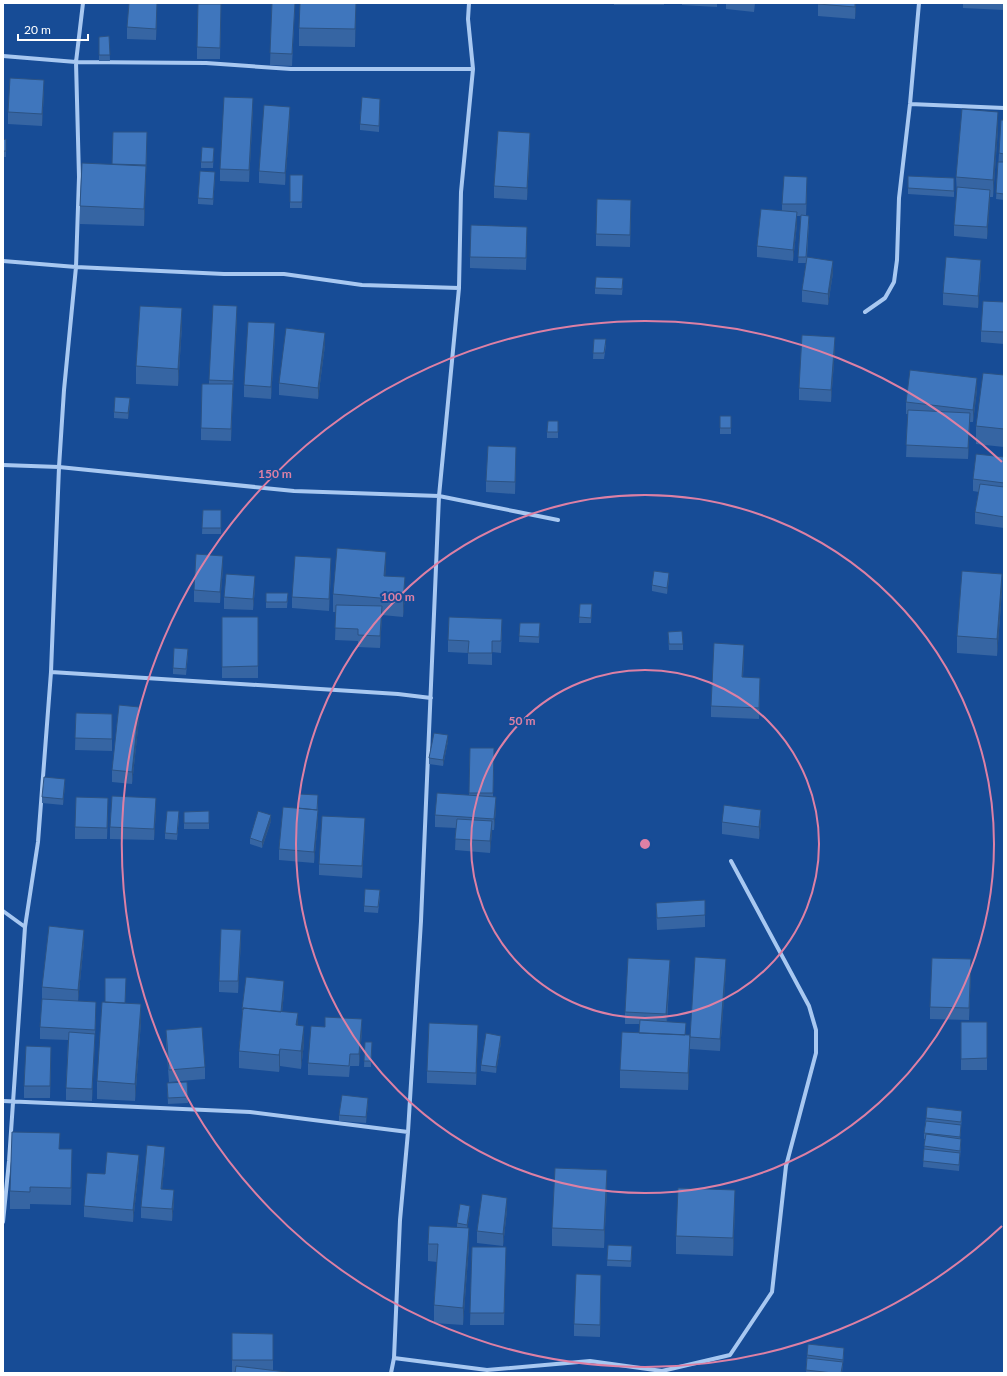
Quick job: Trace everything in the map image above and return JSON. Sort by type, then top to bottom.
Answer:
[{"type":"street","points":[[3,1222],[9,1161],[25,927],[38,842],[51,672],[59,467],[64,390],[76,267],[78,177],[76,62],[83,3]]},
{"type":"street","points":[[391,1373],[394,1358],[400,1220],[408,1132],[421,921],[432,698],[439,496],[459,288],[461,192],[472,69],[468,19],[469,3]]},
{"type":"street","points":[[865,312],[885,298],[894,282],[898,260],[899,198],[910,104],[919,3]]},
{"type":"street","points":[[3,56],[76,62],[206,63],[291,69],[472,69]]},
{"type":"street","points":[[910,104],[1004,108]]},
{"type":"street","points":[[3,260],[76,267],[224,274],[284,274],[362,285],[459,288]]},
{"type":"street","points":[[3,465],[59,467],[294,491],[439,496],[558,520]]},
{"type":"street","points":[[51,672],[398,694],[432,698]]},
{"type":"street","points":[[394,1358],[487,1370],[590,1361],[662,1371],[730,1355],[772,1292],[786,1166],[816,1053],[816,1030],[809,1006],[731,861]]},
{"type":"street","points":[[3,911],[25,927]]},
{"type":"street","points":[[3,1101],[250,1112],[408,1132]]},
{"type":"building","points":[[129,3],[157,3],[156,29],[127,27]]},
{"type":"building","points":[[272,3],[295,3],[292,54],[270,53]]},
{"type":"building","points":[[300,3],[356,3],[355,29],[299,28]]},
{"type":"building","points":[[855,3],[855,7],[818,4]]},
{"type":"building","points":[[198,4],[221,4],[220,48],[197,47]]},
{"type":"building","points":[[109,36],[110,55],[99,55],[99,37]]},
{"type":"building","points":[[10,78],[44,80],[42,114],[8,112]]},
{"type":"building","points":[[224,97],[253,98],[249,170],[220,169]]},
{"type":"building","points":[[362,97],[380,99],[379,126],[360,124]]},
{"type":"building","points":[[264,105],[290,107],[285,173],[259,171]]},
{"type":"building","points":[[962,109],[998,112],[993,180],[956,177]]},
{"type":"building","points":[[1001,120],[1004,120],[1004,154],[999,153]]},
{"type":"building","points":[[498,131],[530,133],[527,188],[494,186]]},
{"type":"building","points":[[113,132],[147,132],[146,165],[112,164]]},
{"type":"building","points":[[6,139],[6,151],[3,151],[3,140]]},
{"type":"building","points":[[202,147],[214,148],[213,162],[201,162]]},
{"type":"building","points":[[998,162],[1004,162],[1004,194],[996,193]]},
{"type":"building","points":[[82,163],[146,166],[144,209],[80,206]]},
{"type":"building","points":[[200,171],[215,172],[213,199],[198,198]]},
{"type":"building","points":[[290,175],[303,175],[302,202],[290,202]]},
{"type":"building","points":[[784,176],[807,177],[806,204],[782,204]]},
{"type":"building","points":[[908,176],[954,178],[954,191],[908,188]]},
{"type":"building","points":[[957,187],[990,190],[987,227],[954,225]]},
{"type":"building","points":[[597,199],[631,200],[630,235],[596,234]]},
{"type":"building","points":[[761,209],[797,212],[793,250],[757,246]]},
{"type":"building","points":[[801,215],[809,216],[806,257],[798,257]]},
{"type":"building","points":[[471,225],[527,227],[526,258],[470,257]]},
{"type":"building","points":[[807,257],[833,261],[828,294],[802,290]]},
{"type":"building","points":[[946,257],[981,260],[978,296],[943,293]]},
{"type":"building","points":[[596,277],[623,278],[622,289],[595,288]]},
{"type":"building","points":[[983,301],[1004,302],[1004,332],[981,331]]},
{"type":"building","points":[[213,305],[237,306],[233,381],[209,380]]},
{"type":"building","points":[[140,306],[182,308],[178,369],[136,366]]},
{"type":"building","points":[[248,322],[275,323],[271,387],[244,385]]},
{"type":"building","points":[[286,328],[325,333],[318,388],[279,383]]},
{"type":"building","points":[[802,335],[835,337],[831,390],[799,388]]},
{"type":"building","points":[[594,339],[606,339],[604,353],[593,353]]},
{"type":"building","points":[[910,370],[977,378],[973,410],[906,402]]},
{"type":"building","points":[[983,373],[1004,375],[1004,429],[976,426]]},
{"type":"building","points":[[202,384],[233,384],[231,429],[201,428]]},
{"type":"building","points":[[115,397],[130,398],[128,413],[114,412]]},
{"type":"building","points":[[908,410],[970,413],[968,448],[906,445]]},
{"type":"building","points":[[720,416],[731,416],[731,428],[720,428]]},
{"type":"building","points":[[548,421],[558,421],[558,432],[547,432]]},
{"type":"building","points":[[488,446],[516,447],[515,482],[486,481]]},
{"type":"building","points":[[976,454],[1004,457],[1004,483],[973,479]]},
{"type":"building","points":[[980,484],[1004,487],[1004,517],[975,512]]},
{"type":"building","points":[[203,510],[221,510],[221,528],[202,528]]},
{"type":"building","points":[[337,548],[386,552],[384,576],[405,577],[403,600],[333,594]]},
{"type":"building","points":[[196,554],[223,556],[220,592],[194,590]]},
{"type":"building","points":[[295,556],[331,558],[329,599],[292,597]]},
{"type":"building","points":[[654,571],[669,573],[667,588],[652,585]]},
{"type":"building","points":[[962,571],[1002,574],[997,639],[957,636]]},
{"type":"building","points":[[226,574],[255,576],[253,599],[224,597]]},
{"type":"building","points":[[266,593],[288,593],[287,602],[266,602]]},
{"type":"building","points":[[580,604],[592,604],[591,618],[579,617]]},
{"type":"building","points":[[336,605],[382,606],[380,636],[358,635],[358,629],[335,628]]},
{"type":"building","points":[[222,617],[258,617],[258,666],[222,667]]},
{"type":"building","points":[[449,617],[502,619],[501,641],[492,641],[492,653],[468,653],[469,641],[448,640]]},
{"type":"building","points":[[520,623],[540,623],[539,637],[519,636]]},
{"type":"building","points":[[682,631],[683,644],[669,644],[668,632]]},
{"type":"building","points":[[714,643],[744,645],[742,677],[760,678],[759,708],[711,706]]},
{"type":"building","points":[[174,648],[188,649],[186,669],[173,668]]},
{"type":"building","points":[[119,705],[139,707],[132,772],[112,770]]},
{"type":"building","points":[[76,713],[112,714],[112,739],[75,738]]},
{"type":"building","points":[[434,733],[448,735],[443,760],[429,758]]},
{"type":"building","points":[[470,748],[494,748],[493,793],[469,793]]},
{"type":"building","points":[[44,777],[65,779],[63,799],[42,797]]},
{"type":"building","points":[[437,793],[496,797],[494,819],[435,815]]},
{"type":"building","points":[[299,794],[318,795],[317,810],[298,808]]},
{"type":"building","points":[[112,796],[156,798],[154,829],[110,827]]},
{"type":"building","points":[[76,797],[108,798],[107,828],[75,827]]},
{"type":"building","points":[[724,805],[761,810],[759,827],[722,822]]},
{"type":"building","points":[[283,807],[318,810],[314,852],[279,849]]},
{"type":"building","points":[[167,811],[179,811],[177,834],[165,833]]},
{"type":"building","points":[[209,811],[209,823],[184,823],[184,812]]},
{"type":"building","points":[[258,811],[271,815],[262,842],[250,838]]},
{"type":"building","points":[[322,816],[365,818],[362,866],[319,864]]},
{"type":"building","points":[[457,819],[492,821],[490,841],[455,839]]},
{"type":"building","points":[[365,889],[380,890],[378,907],[364,906]]},
{"type":"building","points":[[705,900],[705,915],[657,918],[656,903]]},
{"type":"building","points":[[49,926],[84,930],[78,990],[42,987]]},
{"type":"building","points":[[221,929],[241,930],[238,981],[219,981]]},
{"type":"building","points":[[695,957],[726,959],[720,1039],[690,1037]]},
{"type":"building","points":[[628,958],[670,960],[666,1014],[625,1012]]},
{"type":"building","points":[[932,958],[971,959],[969,1008],[930,1007]]},
{"type":"building","points":[[246,977],[284,981],[281,1012],[242,1009]]},
{"type":"building","points":[[105,978],[126,978],[125,1003],[105,1002]]},
{"type":"building","points":[[42,999],[96,1002],[95,1030],[40,1027]]},
{"type":"building","points":[[102,1002],[141,1004],[135,1084],[97,1081]]},
{"type":"building","points":[[243,1008],[298,1013],[296,1025],[304,1026],[301,1051],[280,1049],[279,1055],[239,1051]]},
{"type":"building","points":[[325,1017],[362,1019],[359,1054],[350,1054],[349,1066],[308,1063],[311,1026],[325,1027]]},
{"type":"building","points":[[640,1020],[686,1023],[685,1035],[639,1033]]},
{"type":"building","points":[[961,1022],[987,1022],[987,1058],[961,1059]]},
{"type":"building","points":[[429,1023],[478,1025],[476,1073],[427,1071]]},
{"type":"building","points":[[202,1027],[205,1067],[169,1070],[166,1030]]},
{"type":"building","points":[[69,1032],[95,1034],[92,1089],[66,1088]]},
{"type":"building","points":[[622,1032],[690,1035],[688,1073],[620,1070]]},
{"type":"building","points":[[486,1033],[501,1036],[496,1067],[481,1065]]},
{"type":"building","points":[[365,1042],[372,1042],[371,1061],[364,1061]]},
{"type":"building","points":[[26,1046],[51,1047],[50,1086],[24,1086]]},
{"type":"building","points":[[187,1082],[188,1097],[168,1098],[167,1083]]},
{"type":"building","points":[[342,1095],[368,1098],[366,1117],[339,1115]]},
{"type":"building","points":[[927,1107],[962,1111],[961,1122],[926,1118]]},
{"type":"building","points":[[926,1121],[961,1125],[960,1137],[924,1133]]},
{"type":"building","points":[[12,1132],[60,1133],[59,1149],[72,1149],[71,1188],[30,1187],[30,1192],[10,1191]]},
{"type":"building","points":[[926,1134],[961,1139],[960,1151],[924,1146]]},
{"type":"building","points":[[147,1145],[165,1147],[161,1189],[174,1190],[172,1209],[141,1207]]},
{"type":"building","points":[[924,1149],[960,1153],[959,1165],[923,1161]]},
{"type":"building","points":[[107,1152],[139,1155],[133,1210],[84,1206],[87,1173],[105,1174]]},
{"type":"building","points":[[555,1168],[607,1170],[604,1230],[552,1228]]},
{"type":"building","points":[[678,1188],[735,1190],[733,1238],[676,1236]]},
{"type":"building","points":[[482,1194],[507,1198],[503,1234],[477,1231]]},
{"type":"building","points":[[460,1204],[470,1206],[467,1225],[457,1223]]},
{"type":"building","points":[[429,1226],[469,1228],[463,1308],[434,1305],[438,1244],[428,1244]]},
{"type":"building","points":[[608,1245],[632,1246],[631,1261],[607,1260]]},
{"type":"building","points":[[472,1247],[506,1247],[504,1313],[470,1313]]},
{"type":"building","points":[[576,1274],[601,1275],[600,1325],[574,1324]]},
{"type":"building","points":[[232,1333],[273,1334],[273,1360],[232,1360]]},
{"type":"building","points":[[808,1344],[844,1348],[843,1360],[807,1355]]},
{"type":"building","points":[[807,1358],[843,1362],[841,1373],[806,1370]]},
{"type":"building","points":[[236,1366],[295,1373],[235,1373]]}]
